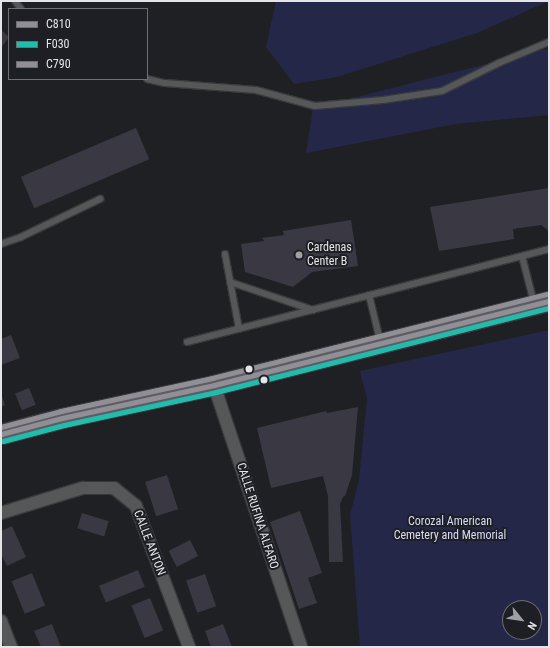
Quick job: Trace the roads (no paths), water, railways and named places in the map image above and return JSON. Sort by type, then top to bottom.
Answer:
[{"type":"main road","points":[[1,434],[62,418],[214,386],[542,303]]},
{"type":"street","name":"CALLE RUFINA ALFARO","points":[[214,386],[301,647]]},
{"type":"street","name":"CALLE ANTON","points":[[1,513],[83,488],[114,488],[136,506],[189,647]]},
{"type":"street","points":[[1,621],[11,647]]},
{"type":"lane","points":[[148,79],[256,90],[315,106],[361,102],[442,92],[499,63],[549,42]]},
{"type":"lane","points":[[1,244],[100,199]]},
{"type":"lane","points":[[187,342],[549,249]]},
{"type":"lane","points":[[225,254],[239,328]]},
{"type":"lane","points":[[522,256],[542,303]]},
{"type":"lane","points":[[230,282],[313,310]]},
{"type":"lane","points":[[369,295],[380,344]]},
{"type":"place","name":"Cardenas Center B","points":[[299,255]]},
{"type":"park label","name":"Corozal American Cemetery and Memorial","points":[[450,529]]}]
